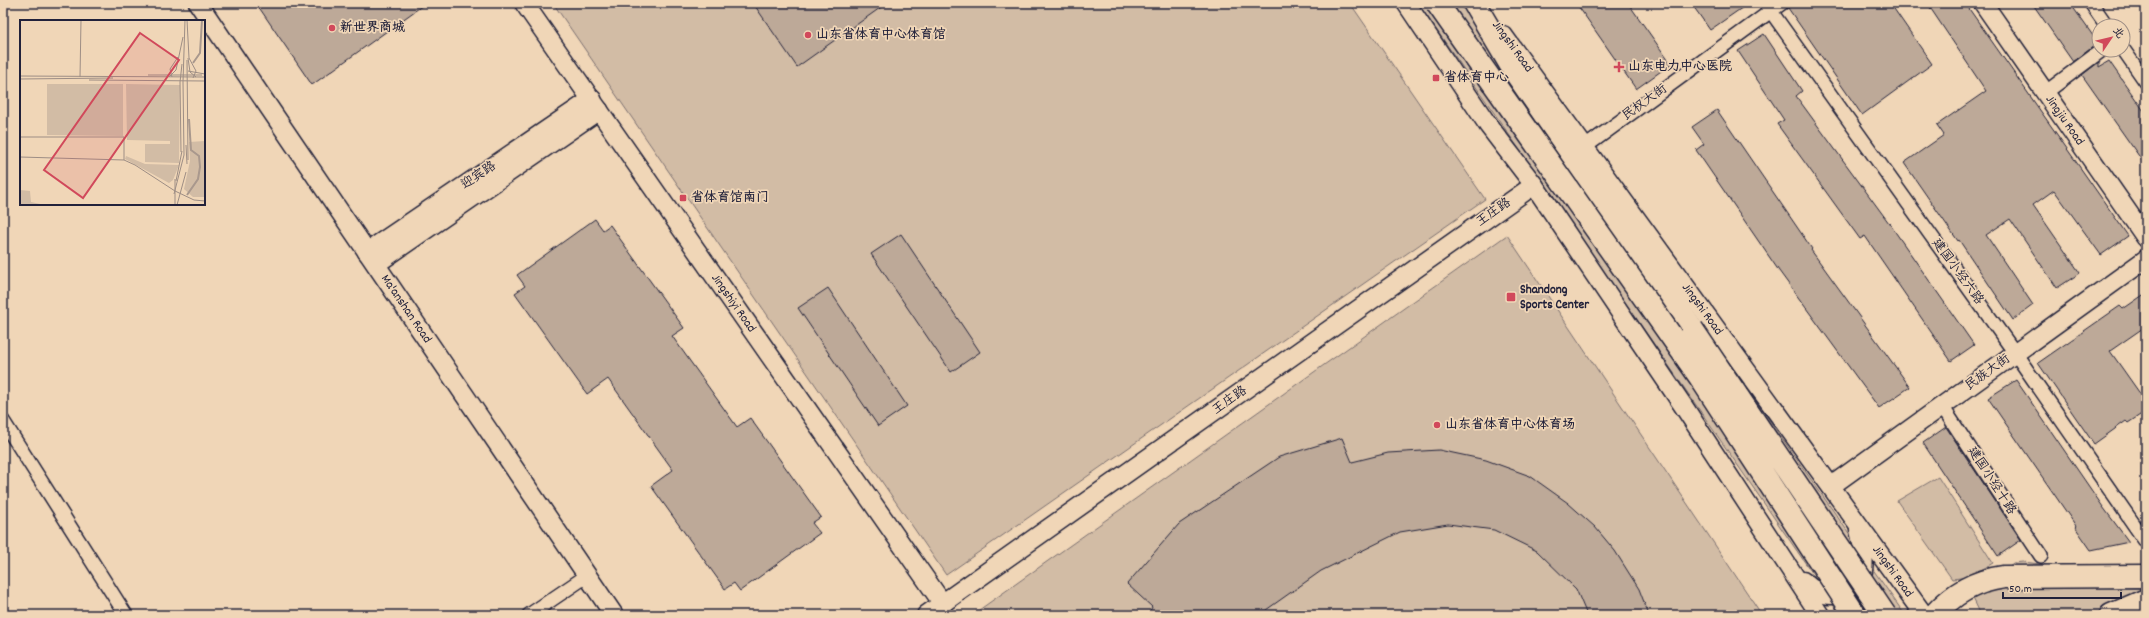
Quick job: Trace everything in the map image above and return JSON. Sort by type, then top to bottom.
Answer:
[{"type":"highway","points":[[1437,3],[1700,378],[1855,615]]},
{"type":"highway","name":"Jingshi Road","points":[[1474,3],[1513,69],[1692,329],[1879,607],[1891,615]]},
{"type":"highway","points":[[1934,615],[1944,604],[1961,592],[1986,580],[2004,577],[2146,576]]},
{"type":"highway","points":[[2111,615],[2146,600]]},
{"type":"main road","name":"Ma'anshan Road","points":[[198,3],[588,574],[614,615]]},
{"type":"main road","name":"Jingshiyi Road","points":[[524,3],[942,604]]},
{"type":"main road","points":[[1406,3],[1488,125],[1534,185],[1820,615]]},
{"type":"main road","name":"Jingshi Road","points":[[1480,3],[1924,615]]},
{"type":"main road","name":"Jingjiu Road","points":[[1983,3],[2146,238]]},
{"type":"main road","name":"迎宾路","points":[[372,258],[595,105]]},
{"type":"main road","name":"王庄路","points":[[926,615],[1534,185]]},
{"type":"main road","name":"民族大街","points":[[1831,486],[2146,259]]},
{"type":"main road","points":[[1791,570],[1808,586],[1825,596],[1847,594],[1858,585],[1864,566],[1863,544],[1857,523]]},
{"type":"street","name":"民权大街","points":[[1585,147],[1768,7],[1782,3]]},
{"type":"street","points":[[2091,3],[2101,18]]},
{"type":"street","name":"建国小经六路","points":[[1768,7],[2016,353],[2146,542]]},
{"type":"street","points":[[2045,93],[2091,58]]},
{"type":"street","points":[[2129,58],[2146,82]]},
{"type":"street","name":"建国小经十路","points":[[1942,406],[2041,556]]},
{"type":"street","points":[[3,421],[126,615]]},
{"type":"street","points":[[529,615],[588,574]]},
{"type":"shaded area","points":[[553,3],[1350,3],[1485,199],[946,575]]},
{"type":"shaded area","points":[[1418,3],[1462,3],[1532,109],[1544,101],[1858,546],[1849,576],[1840,581],[1815,577]]},
{"type":"shaded area","name":"山东省体育中心体育场","points":[[1507,235],[1762,615],[972,615]]},
{"type":"shaded area","points":[[1938,477],[1993,563],[1969,577],[1952,579],[1897,501]]},
{"type":"shaded area","points":[[2023,562],[2136,575],[2146,590],[2146,615],[1981,615],[1972,596],[2013,563]]},
{"type":"shaded area","points":[[1872,568],[1905,615],[1840,615],[1832,603],[1859,591]]},
{"type":"building","name":"新世界商城","points":[[256,3],[426,3],[312,85]]},
{"type":"building","name":"山东省体育中心体育馆","points":[[753,3],[887,3],[797,67]]},
{"type":"building","points":[[1576,3],[1628,3],[1671,64],[1636,89]]},
{"type":"building","points":[[1691,3],[1749,3],[1710,30]]},
{"type":"building","points":[[1795,3],[1890,3],[1932,64],[1862,115],[1788,8]]},
{"type":"building","points":[[1927,3],[1965,3],[2128,236],[2101,255],[2054,190],[2033,205],[2080,273],[2057,288],[2010,219],[1986,235],[2033,305],[2013,320],[1959,240],[1958,241],[1904,163],[1944,135],[1937,125],[1986,91]]},
{"type":"building","points":[[2032,3],[2070,3],[2091,33],[2091,48],[2073,62]]},
{"type":"building","points":[[1764,34],[1802,91],[1796,96],[1889,223],[1974,345],[1951,361],[1865,236],[1860,239],[1777,124],[1784,120],[1738,51]]},
{"type":"building","points":[[2109,61],[2146,114],[2146,166],[2082,75],[2099,62],[2099,67]]},
{"type":"building","points":[[1717,110],[1812,249],[1811,250],[1910,387],[1879,408],[1779,271],[1696,150],[1704,144],[1692,127]]},
{"type":"building","points":[[595,219],[603,230],[610,225],[684,328],[672,336],[737,427],[750,418],[821,517],[812,523],[820,533],[740,591],[734,583],[725,589],[651,486],[673,470],[608,379],[587,394],[515,293],[525,286],[517,275]]},
{"type":"building","points":[[901,234],[980,352],[951,372],[871,254]]},
{"type":"building","points":[[828,288],[907,406],[878,426],[798,308]]},
{"type":"building","points":[[2146,293],[2146,326],[2110,351],[2146,402],[2146,411],[2128,423],[2126,421],[2094,444],[2038,363],[2120,306],[2123,309]]},
{"type":"building","points":[[2016,380],[2103,507],[2129,542],[2091,550],[1988,398]]},
{"type":"building","points":[[1946,427],[2021,540],[1998,556],[1923,443]]},
{"type":"building","name":"山东省体育中心体育场","points":[[1342,438],[1352,462],[1388,453],[1439,450],[1486,460],[1530,476],[1568,503],[1595,527],[1615,551],[1639,589],[1649,615],[1587,615],[1576,589],[1537,551],[1494,530],[1448,524],[1400,532],[1321,571],[1259,615],[1148,615],[1152,607],[1127,584],[1179,524],[1279,457]]},
{"type":"place","name":"新世界商城","points":[[332,28]]},
{"type":"place","name":"山东省体育中心体育馆","points":[[808,35]]},
{"type":"place","name":"山东电力中心医院","points":[[1619,67]]},
{"type":"place","name":"省体育中心","points":[[1436,78]]},
{"type":"place","name":"省体育馆南门","points":[[683,198]]},
{"type":"place","name":"Shandong Sports Center","points":[[1511,297]]},
{"type":"place","name":"山东省体育中心体育场","points":[[1437,425]]}]
